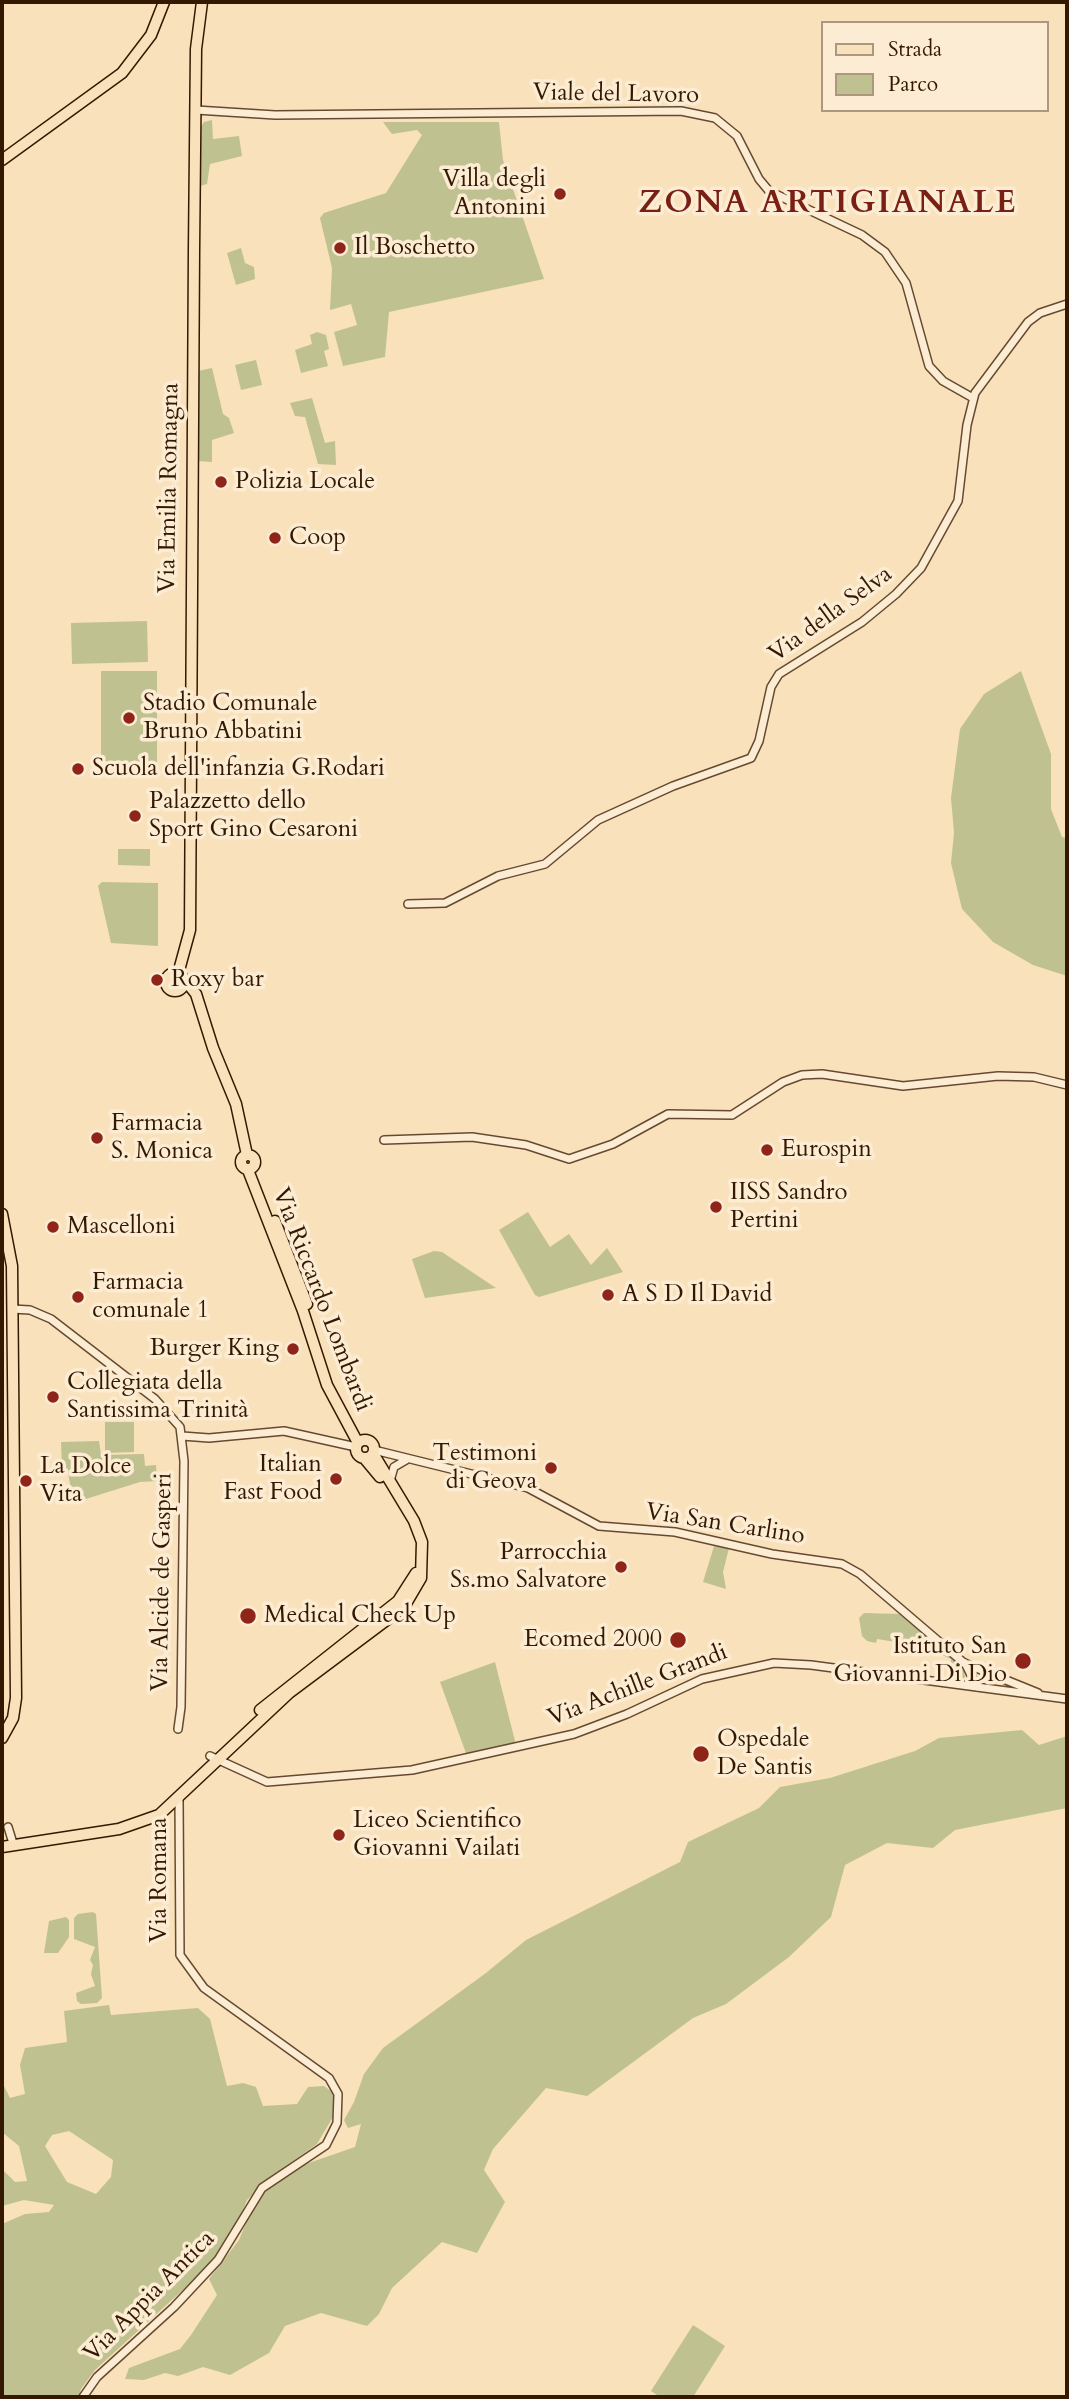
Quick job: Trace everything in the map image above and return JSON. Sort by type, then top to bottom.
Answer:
[{"type":"main road","points":[[2,160],[127,68],[151,35],[164,2]]},
{"type":"main road","name":"Via Emilia Romagna","points":[[182,979],[190,927],[190,565],[197,49],[202,2]]},
{"type":"main road","name":"Via Riccardo Lombardi","points":[[182,979],[232,1106],[245,1156],[241,1165],[250,1169],[303,1311],[327,1385],[359,1443]]},
{"type":"main road","points":[[2,1214],[12,1266],[14,1309],[12,1462],[16,1672],[16,1709],[2,1738]]},
{"type":"main road","points":[[7,1841],[146,1815],[168,1801],[283,1689],[394,1604],[411,1584],[419,1559],[414,1535],[371,1454],[371,1442],[359,1443],[358,1455],[371,1454]]},
{"type":"main road","points":[[2,1847],[139,1824],[159,1815],[179,1798],[213,1758],[289,1693],[385,1624],[410,1601],[421,1578],[423,1545],[414,1521],[371,1454]]},
{"type":"street","name":"Viale del Lavoro","points":[[196,110],[275,115],[681,111],[715,118],[737,136],[759,179],[769,191],[862,235],[888,254],[906,285],[929,366],[948,384],[973,398]]},
{"type":"street","name":"Via della Selva","points":[[408,904],[445,903],[498,876],[545,864],[598,820],[673,786],[751,758],[759,741],[771,689],[779,674],[867,617],[906,585],[925,561],[959,498],[973,398],[992,368],[1028,322],[1043,312],[1067,304]]},
{"type":"street","points":[[384,1140],[472,1137],[526,1145],[569,1160],[613,1144],[668,1114],[732,1115],[783,1082],[802,1075],[819,1074],[908,1086],[998,1076],[1034,1077],[1067,1085]]},
{"type":"street","points":[[14,1309],[45,1315],[87,1346],[163,1407],[178,1423],[182,1436],[209,1438],[284,1431],[359,1443]]},
{"type":"street","name":"Via Alcide de Gasperi","points":[[178,1729],[181,1707],[182,1436]]},
{"type":"street","name":"Via San Carlino","points":[[371,1454],[528,1488],[599,1526],[675,1532],[772,1554],[847,1566],[966,1666],[977,1687]]},
{"type":"street","points":[[390,1482],[394,1467],[406,1460]]},
{"type":"street","name":"Via Achille Grandi","points":[[213,1758],[270,1782],[412,1770],[574,1734],[614,1720],[703,1678],[765,1664],[807,1664],[1045,1696]]},
{"type":"street","points":[[960,1685],[968,1678],[966,1666]]},
{"type":"street","name":"Via San Carlino","points":[[966,1666],[1045,1696]]},
{"type":"street","points":[[977,1687],[981,1679],[978,1669]]},
{"type":"street","points":[[989,1689],[998,1677]]},
{"type":"street","points":[[1045,1696],[1067,1699]]},
{"type":"street","name":"Via Romana","points":[[179,1798],[180,1955],[192,1975],[211,1993]]},
{"type":"street","points":[[7,1841],[8,1827]]},
{"type":"street","name":"Via Appia Antica","points":[[83,2397],[97,2377],[218,2260],[262,2188],[321,2149],[335,2133],[338,2098],[331,2079],[211,1993]]},
{"type":"green space","points":[[212,120],[213,139],[239,136],[242,156],[210,164],[207,184],[200,186],[201,127],[204,122]]},
{"type":"green space","points":[[383,122],[499,122],[503,160],[544,279],[389,312],[385,357],[343,366],[334,332],[357,325],[351,304],[330,310],[332,268],[320,218],[324,213],[386,193],[422,135],[417,130],[392,134]]},
{"type":"green space","points":[[241,248],[245,263],[254,267],[255,279],[236,285],[227,253]]},
{"type":"green space","points":[[317,332],[326,335],[329,349],[324,351],[328,366],[301,373],[295,350],[312,344],[310,335]]},
{"type":"green space","points":[[256,360],[262,385],[241,390],[235,365]]},
{"type":"green space","points":[[212,368],[223,414],[229,418],[234,433],[212,440],[212,462],[198,461],[198,371]]},
{"type":"green space","points":[[312,398],[325,443],[335,441],[336,465],[318,464],[305,417],[295,416],[290,403]]},
{"type":"green space","points":[[147,621],[148,662],[72,664],[71,623]]},
{"type":"green space","name":"Stadio Comunale Bruno Abbatini","points":[[101,671],[157,671],[157,765],[101,764]]},
{"type":"green space","points":[[1021,671],[1051,754],[1051,809],[1062,837],[1067,838],[1067,976],[1033,965],[993,942],[962,909],[951,863],[954,833],[951,798],[960,729],[984,694]]},
{"type":"green space","points":[[118,849],[150,849],[150,866],[118,865]]},
{"type":"green space","points":[[102,882],[158,883],[158,946],[111,943],[98,886]]},
{"type":"green space","points":[[528,1212],[550,1247],[569,1234],[591,1265],[607,1248],[623,1272],[539,1297],[535,1295],[499,1230]]},
{"type":"green space","points":[[434,1251],[442,1252],[496,1288],[425,1298],[412,1259]]},
{"type":"green space","points":[[105,1422],[134,1422],[134,1452],[105,1453]]},
{"type":"green space","points":[[99,1441],[101,1455],[144,1454],[145,1466],[156,1465],[157,1481],[140,1482],[73,1503],[68,1472],[62,1471],[61,1442]]},
{"type":"green space","points":[[714,1546],[729,1548],[723,1572],[726,1589],[703,1582]]},
{"type":"green space","points":[[864,1613],[902,1614],[963,1667],[965,1677],[959,1682],[949,1680],[951,1659],[921,1646],[877,1639],[876,1643],[867,1641],[862,1636],[859,1618]]},
{"type":"green space","points":[[495,1662],[516,1745],[467,1756],[440,1682]]},
{"type":"green space","points":[[1022,1730],[1039,1745],[1067,1736],[1067,1808],[955,1830],[933,1848],[887,1843],[845,1865],[831,1917],[789,1957],[726,2004],[693,2018],[587,2096],[546,2088],[493,2149],[484,2170],[505,2202],[477,2253],[442,2242],[392,2288],[379,2314],[367,2326],[321,2313],[285,2326],[269,2353],[230,2375],[203,2367],[178,2376],[165,2373],[144,2380],[125,2379],[129,2368],[180,2349],[191,2335],[217,2295],[209,2279],[239,2240],[253,2206],[263,2192],[297,2167],[355,2147],[361,2124],[348,2128],[344,2120],[364,2074],[383,2048],[486,1973],[526,1940],[680,1862],[688,1842],[759,1808],[780,1787],[830,1778],[915,1751],[939,1738]]},
{"type":"green space","points":[[78,1914],[96,1914],[102,1998],[97,2003],[81,2004],[77,2001],[76,1993],[95,1986],[90,1960],[95,1947],[74,1939],[74,1918]]},
{"type":"green space","points":[[66,1917],[69,1920],[69,1937],[58,1953],[44,1953],[49,1921]]},
{"type":"green space","points":[[109,2005],[111,2015],[198,2008],[210,2019],[227,2086],[243,2083],[256,2087],[263,2106],[297,2104],[308,2087],[324,2086],[335,2094],[333,2117],[317,2144],[273,2175],[247,2200],[234,2233],[207,2268],[95,2370],[81,2389],[79,2397],[2,2397],[2,2224],[25,2214],[49,2212],[54,2205],[24,2200],[2,2206],[2,2169],[15,2182],[27,2181],[19,2146],[2,2132],[2,2082],[10,2098],[25,2094],[20,2065],[25,2048],[67,2042],[64,2011]],"holes":[[[69,2131],[113,2160],[111,2177],[96,2194],[67,2182],[45,2146],[52,2135]]]},
{"type":"green space","points":[[693,2325],[725,2346],[693,2397],[660,2397],[651,2391]]},
{"type":"place","name":"Villa degli Antonini","points":[[560,194]]},
{"type":"place","name":"Il Boschetto","points":[[340,248]]},
{"type":"place","name":"Polizia Locale","points":[[221,482]]},
{"type":"place","name":"Coop","points":[[275,538]]},
{"type":"place","name":"Stadio Comunale Bruno Abbatini","points":[[129,718]]},
{"type":"place","name":"Scuola dell'infanzia G.Rodari","points":[[78,769]]},
{"type":"place","name":"Palazzetto dello Sport Gino Cesaroni","points":[[135,816]]},
{"type":"place","name":"Roxy bar","points":[[157,980]]},
{"type":"place","name":"Farmacia S. Monica","points":[[97,1138]]},
{"type":"place","name":"Eurospin","points":[[767,1150]]},
{"type":"place","name":"IISS Sandro Pertini","points":[[716,1207]]},
{"type":"place","name":"Mascelloni","points":[[53,1227]]},
{"type":"place","name":"A S D Il David","points":[[608,1295]]},
{"type":"place","name":"Farmacia comunale 1","points":[[78,1297]]},
{"type":"place","name":"Burger King","points":[[293,1349]]},
{"type":"place","name":"Collegiata della Santissima Trinità","points":[[53,1397]]},
{"type":"place","name":"Testimoni di Geova","points":[[551,1468]]},
{"type":"place","name":"Italian Fast Food","points":[[336,1479]]},
{"type":"place","name":"La Dolce Vita","points":[[26,1481]]},
{"type":"place","name":"Parrocchia Ss.mo Salvatore","points":[[621,1567]]},
{"type":"place","name":"Medical Check Up","points":[[248,1616]]},
{"type":"place","name":"Ecomed 2000","points":[[678,1640]]},
{"type":"place","name":"Istituto San Giovanni Di Dio","points":[[1023,1661]]},
{"type":"place","name":"Ospedale De Santis","points":[[701,1754]]},
{"type":"place","name":"Liceo Scientifico Giovanni Vailati","points":[[339,1835]]},
{"type":"district","name":"ZONA ARTIGIANALE","points":[[828,205]]}]
